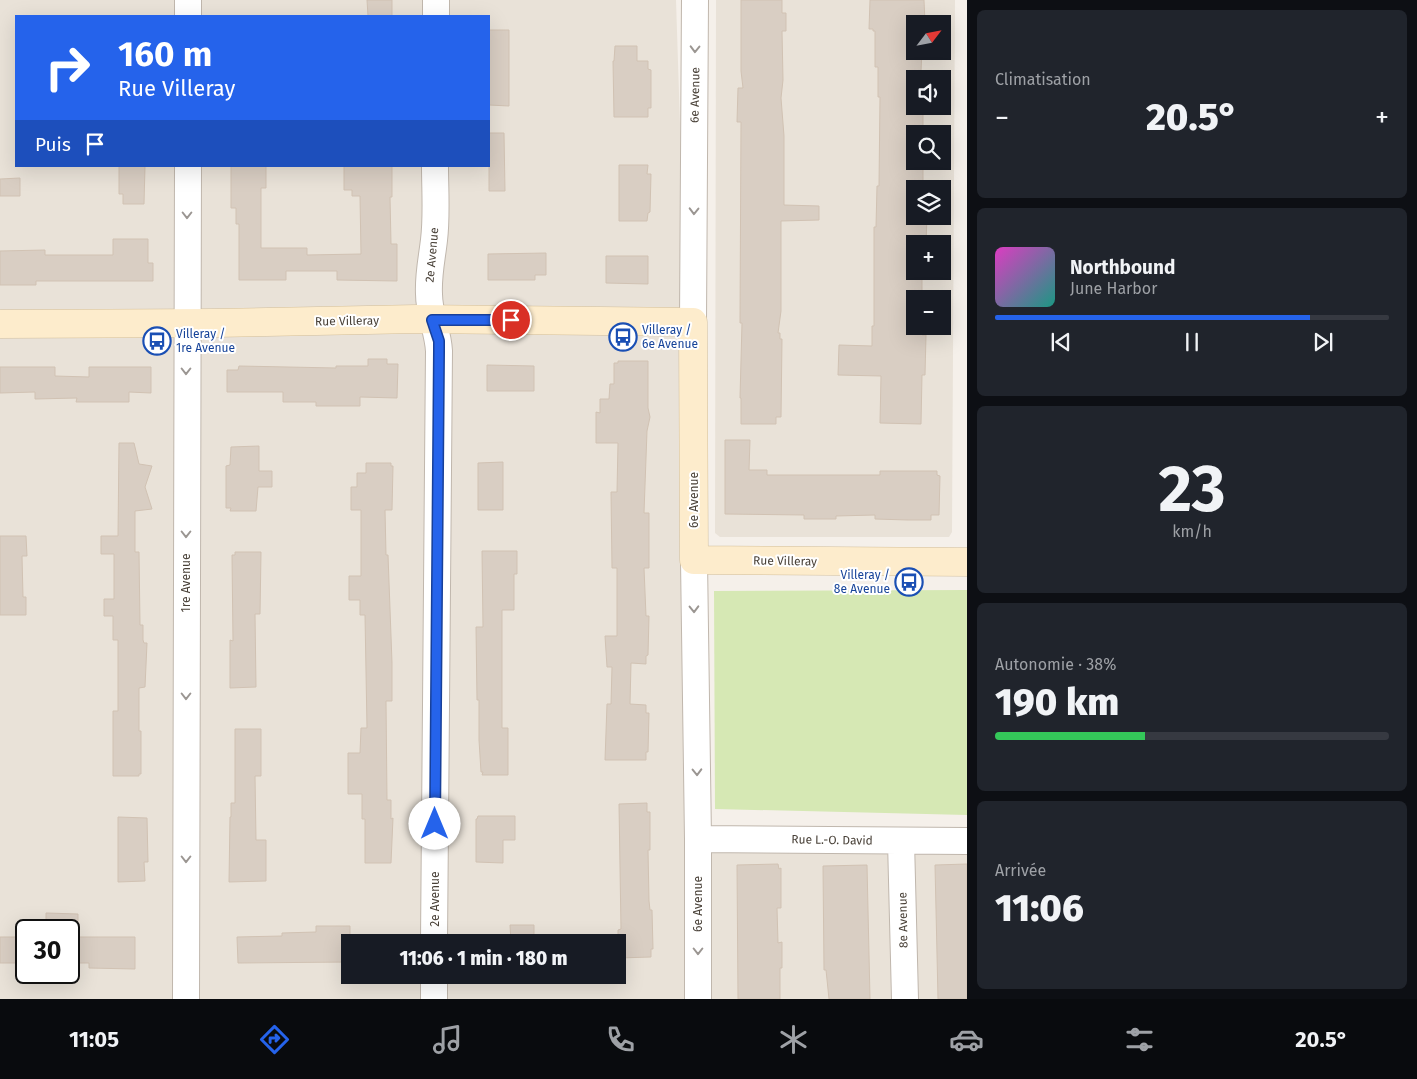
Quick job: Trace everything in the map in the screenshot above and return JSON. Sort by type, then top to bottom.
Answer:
[{"type":"street","points":[[188,0],[188,15]]},
{"type":"street","points":[[436,0],[436,15]]},
{"type":"street","name":"6e Avenue","points":[[695,0],[693,322],[698,999]]},
{"type":"street","name":"1re Avenue","points":[[186,999],[188,167]]},
{"type":"street","name":"2e Avenue","points":[[434,934],[439,341],[429,304],[429,270],[434,239],[435,167]]},
{"type":"street","name":"Rue Villeray","points":[[0,324],[432,320],[693,322]]},
{"type":"street","name":"Rue Villeray","points":[[694,560],[967,562]]},
{"type":"street","name":"Rue L.-O. David","points":[[698,839],[967,841]]},
{"type":"street","name":"8e Avenue","points":[[901,841],[905,999]]},
{"type":"street","points":[[434,984],[434,999]]},
{"type":"shaded area","points":[[0,0],[676,0],[694,560],[698,839],[967,852],[967,999],[0,999]]},
{"type":"shaded area","points":[[716,0],[955,0],[952,532],[949,537],[720,537],[715,533]]},
{"type":"green space","points":[[967,590],[967,815],[715,809],[714,591]]},
{"type":"building","points":[[367,0],[392,0],[392,15],[368,15]]},
{"type":"building","points":[[741,0],[782,0],[782,13],[786,13],[786,31],[782,31],[783,80],[781,98],[784,136],[784,205],[819,206],[819,220],[781,221],[781,311],[778,333],[780,333],[780,339],[782,339],[781,417],[776,417],[776,424],[741,424],[741,122],[737,122],[738,88],[743,88],[741,71]]},
{"type":"building","points":[[870,0],[924,0],[925,15],[906,15],[906,60],[922,60],[921,70],[906,70],[906,115],[923,115],[923,125],[906,125],[906,170],[923,170],[923,180],[906,180],[906,225],[927,225],[926,235],[906,235],[906,280],[922,280],[922,290],[906,290],[906,335],[926,335],[925,375],[922,375],[921,424],[880,423],[881,376],[838,375],[839,345],[872,346],[872,326],[874,326],[874,227],[876,227],[877,186],[879,186],[880,97],[878,97],[878,67],[875,67],[875,31],[869,29]]},
{"type":"building","points":[[490,30],[509,30],[509,106],[490,105]]},
{"type":"building","points":[[615,46],[637,46],[637,61],[648,61],[648,69],[651,70],[651,108],[648,108],[648,117],[614,117],[613,61]]},
{"type":"building","points":[[490,133],[504,133],[505,191],[489,191]]},
{"type":"building","points":[[619,165],[648,165],[647,174],[651,174],[650,212],[648,213],[647,221],[619,221]]},
{"type":"building","points":[[119,167],[145,167],[144,204],[123,204],[123,194],[119,194]]},
{"type":"building","points":[[231,167],[266,167],[266,188],[261,188],[261,248],[307,248],[307,255],[361,254],[360,196],[352,196],[352,190],[344,190],[344,167],[392,167],[392,197],[390,197],[391,244],[397,244],[397,281],[337,280],[337,271],[286,271],[286,280],[239,280],[239,224],[236,224],[236,208],[231,208]]},
{"type":"building","points":[[20,178],[20,196],[0,196],[0,179]]},
{"type":"building","points":[[113,239],[148,239],[148,263],[153,263],[153,281],[36,281],[36,285],[0,285],[0,251],[45,250],[45,255],[113,255]]},
{"type":"building","points":[[546,253],[546,275],[535,275],[535,280],[488,280],[488,254]]},
{"type":"building","points":[[606,256],[648,256],[648,284],[606,283]]},
{"type":"building","points":[[368,359],[387,359],[387,364],[398,364],[397,398],[360,397],[360,406],[316,406],[316,402],[283,402],[283,392],[227,392],[227,370],[238,370],[239,366],[336,368],[336,366],[368,366]]},
{"type":"building","points":[[618,361],[648,361],[648,408],[650,417],[647,431],[644,513],[649,513],[649,568],[644,568],[646,616],[649,616],[648,655],[646,656],[646,664],[631,663],[630,704],[646,705],[646,713],[649,713],[646,760],[605,760],[607,704],[611,704],[612,667],[607,667],[605,636],[617,636],[617,568],[612,568],[611,492],[617,492],[618,443],[596,443],[596,412],[600,413],[600,399],[609,399],[610,384],[614,384],[614,363],[618,363]]},
{"type":"building","points":[[487,365],[534,366],[534,391],[487,391]]},
{"type":"building","points":[[0,367],[55,367],[55,376],[89,377],[89,367],[151,367],[151,393],[129,392],[129,402],[76,402],[77,398],[35,399],[35,392],[0,393]]},
{"type":"building","points":[[725,440],[750,440],[749,470],[767,470],[767,475],[880,475],[880,471],[937,471],[937,475],[940,476],[939,515],[931,515],[931,520],[908,520],[875,519],[875,515],[836,516],[836,519],[804,519],[804,515],[725,514]]},
{"type":"building","points":[[119,443],[134,443],[139,464],[152,466],[145,487],[152,509],[135,511],[135,552],[139,552],[140,625],[143,625],[144,643],[147,643],[145,687],[139,688],[141,774],[139,776],[113,776],[113,711],[118,711],[118,640],[113,640],[113,616],[104,616],[104,599],[114,599],[114,554],[101,554],[101,536],[118,536]]},
{"type":"building","points":[[259,446],[259,471],[272,471],[272,487],[258,487],[256,511],[230,511],[231,508],[226,508],[226,466],[230,465],[231,447]]},
{"type":"building","points":[[503,462],[503,510],[478,510],[478,463]]},
{"type":"building","points":[[366,463],[391,463],[391,466],[393,466],[392,510],[385,510],[392,663],[392,701],[386,701],[387,800],[391,800],[391,819],[393,818],[391,863],[365,863],[365,819],[362,819],[362,794],[348,794],[348,753],[360,753],[361,728],[367,728],[365,615],[360,615],[360,600],[349,600],[349,576],[361,576],[361,510],[351,510],[351,487],[357,487],[357,473],[366,473]]},
{"type":"building","points":[[0,536],[26,536],[27,556],[22,556],[23,597],[26,597],[26,615],[0,615]]},
{"type":"building","points":[[482,551],[517,551],[517,574],[514,574],[514,610],[502,610],[502,728],[508,728],[508,775],[482,775],[483,772],[481,772],[479,700],[477,700],[476,627],[483,627]]},
{"type":"building","points":[[235,552],[261,552],[260,614],[255,614],[256,687],[230,688],[230,640],[233,641],[232,555],[235,555]]},
{"type":"building","points":[[235,729],[261,729],[261,776],[255,776],[256,840],[266,840],[266,881],[229,882],[231,803],[235,803]]},
{"type":"building","points":[[647,803],[647,812],[650,812],[650,850],[648,850],[649,901],[650,910],[652,910],[653,949],[651,949],[651,957],[626,958],[626,934],[618,934],[618,930],[621,929],[619,804]]},
{"type":"building","points":[[478,816],[515,816],[515,840],[503,840],[503,863],[476,862],[476,819]]},
{"type":"building","points":[[118,817],[147,818],[148,862],[144,862],[145,881],[118,882]]},
{"type":"building","points":[[778,864],[779,869],[781,868],[781,908],[777,908],[778,943],[782,942],[780,999],[738,999],[737,865]]},
{"type":"building","points":[[967,864],[967,999],[938,999],[935,865]]},
{"type":"building","points":[[867,865],[870,999],[829,999],[826,970],[824,970],[823,866]]},
{"type":"building","points":[[46,913],[78,914],[78,919],[46,919]]},
{"type":"building","points":[[510,925],[534,925],[534,934],[511,934]]},
{"type":"building","points":[[316,926],[350,926],[350,934],[341,934],[341,962],[238,963],[237,937],[282,936],[282,933],[316,932]]},
{"type":"building","points":[[0,937],[15,937],[15,963],[0,963]]},
{"type":"building","points":[[80,937],[135,937],[135,969],[89,968],[89,963],[80,963]]},
{"type":"place","name":"Villeray / 6e Avenue","points":[[623,337]]},
{"type":"place","name":"Villeray / 1re Avenue","points":[[157,341]]},
{"type":"place","name":"Villeray / 8e Avenue","points":[[909,582]]},
{"type":"route","points":[[435,824],[439,341],[432,320],[511,320]]}]
